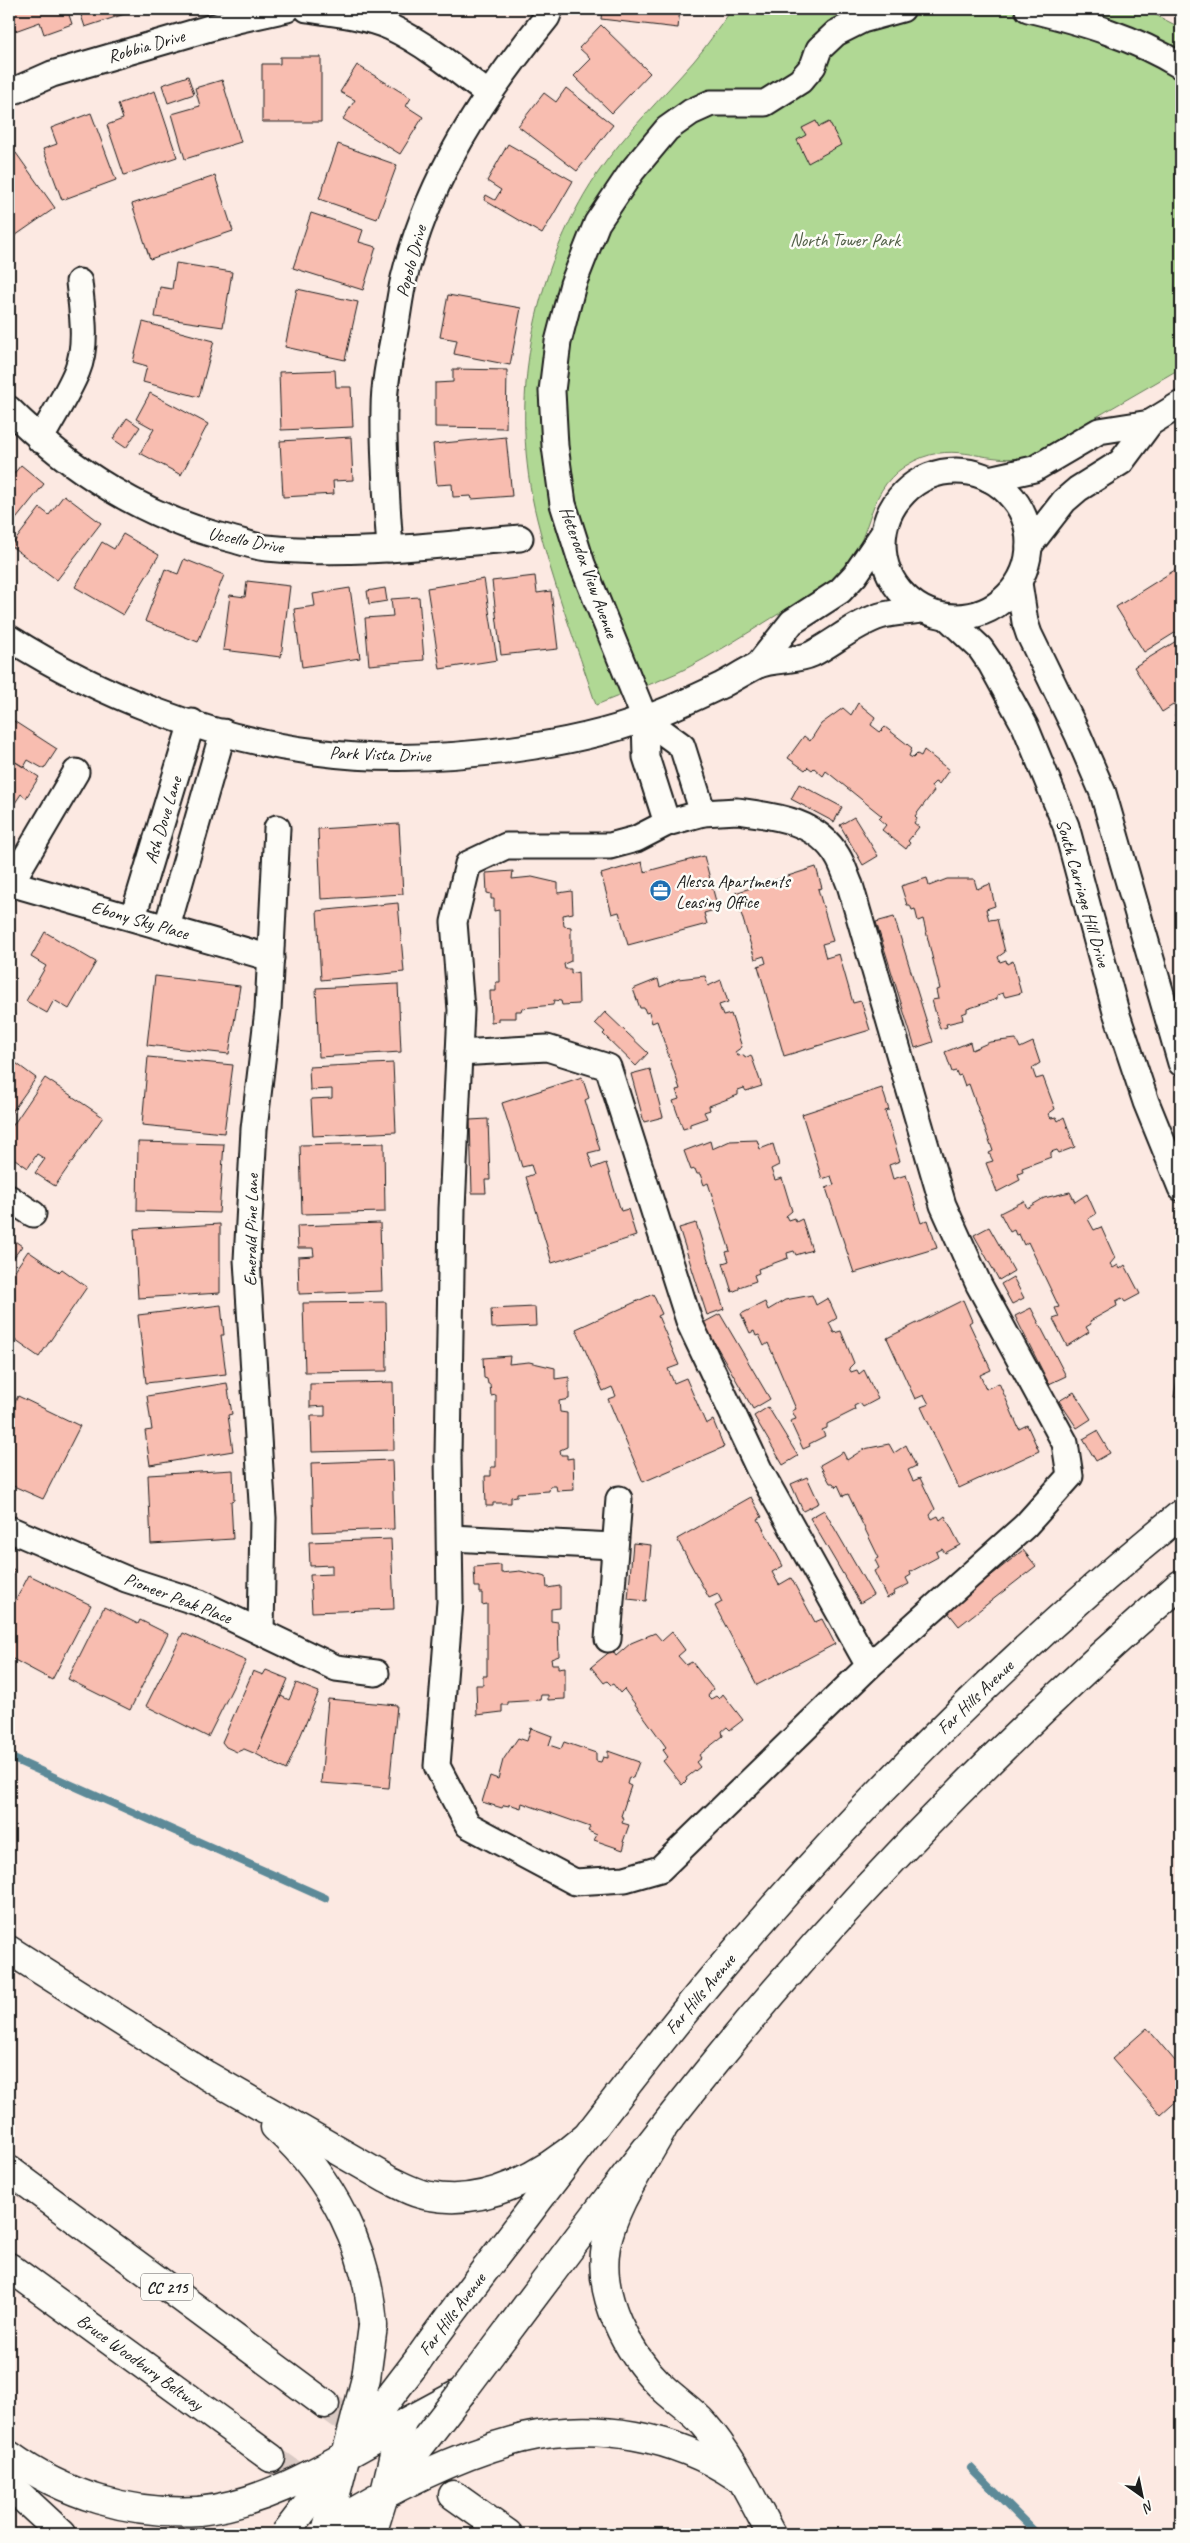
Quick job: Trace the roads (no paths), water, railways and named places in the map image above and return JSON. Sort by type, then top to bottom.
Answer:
[{"type":"main road","name":"Far Hills Avenue","points":[[285,2534],[585,2138],[709,1983],[854,1818],[956,1714],[1018,1655],[1181,1514]]},
{"type":"main road","points":[[385,2492],[722,2053],[802,1960],[932,1818],[1088,1666],[1181,1584]]},
{"type":"main road","points":[[9,1950],[206,2075],[387,2179],[417,2193],[432,2197],[465,2198],[495,2192],[555,2162],[585,2138]]},
{"type":"main road","points":[[206,2075],[278,2129],[302,2152],[324,2181],[343,2214],[362,2262],[368,2287],[373,2326],[366,2378],[346,2454],[330,2533]]},
{"type":"main road","points":[[662,2130],[631,2185],[608,2236],[604,2264],[608,2286],[620,2327],[635,2354],[660,2385],[703,2423],[742,2481],[771,2534]]},
{"type":"main road","name":"CC 215","points":[[9,2170],[325,2404]]},
{"type":"main road","name":"Bruce Woodbury Beltway","points":[[9,2267],[271,2458]]},
{"type":"main road","points":[[372,2534],[385,2492],[418,2360]]},
{"type":"main road","points":[[9,2455],[50,2480],[93,2498],[145,2510],[198,2511],[231,2506],[259,2498],[462,2392]]},
{"type":"main road","points":[[330,2533],[385,2492],[470,2455],[523,2438],[583,2431],[632,2436],[684,2450],[726,2469],[742,2481]]},
{"type":"main road","points":[[9,2485],[62,2534]]},
{"type":"main road","points":[[453,2495],[508,2534]]},
{"type":"street","name":"Robbia Drive","points":[[9,93],[52,74],[236,20],[287,9]]},
{"type":"street","points":[[307,9],[345,14],[389,27],[424,46],[488,94]]},
{"type":"street","name":"Popolo Drive","points":[[390,549],[384,468],[384,407],[404,278],[424,215],[442,172],[467,125],[508,66],[547,17],[550,9]]},
{"type":"street","name":"Heterodox View Avenue","points":[[645,718],[582,564],[563,504],[555,446],[552,391],[558,342],[572,284],[597,223],[632,171],[667,129],[691,112],[711,104],[765,103],[800,80],[813,66],[819,49],[836,33],[862,20],[902,9]]},
{"type":"street","points":[[1028,9],[1095,26],[1161,53],[1181,66]]},
{"type":"street","points":[[40,440],[77,370],[82,348],[83,318],[78,282]]},
{"type":"street","points":[[1029,546],[1064,501],[1078,489],[1121,462],[1150,423],[1181,404]]},
{"type":"street","name":"Uccello Drive","points":[[9,410],[40,440],[87,475],[137,503],[194,530],[266,548],[346,551],[520,538]]},
{"type":"street","points":[[989,479],[1034,469],[1099,431],[1150,423]]},
{"type":"street","points":[[944,472],[962,472],[989,479],[1004,489],[1016,502],[1025,519],[1029,546],[1027,564],[1019,583],[1002,602],[986,611],[968,616],[948,618],[923,610],[908,600],[891,579],[883,552],[883,534],[888,516],[898,500],[910,487],[926,478],[944,472]]},
{"type":"street","name":"Park Vista Drive","points":[[758,665],[792,622],[833,595],[850,580],[883,534]]},
{"type":"street","points":[[1019,583],[1025,622],[1086,752],[1114,826],[1181,1063]]},
{"type":"street","name":"Park Vista Drive","points":[[9,638],[33,653],[111,693],[224,732],[315,752],[371,756],[458,755],[547,744],[595,734],[645,718],[724,684],[758,665],[811,655],[857,626],[881,616],[923,610]]},
{"type":"street","name":"South Carriage Hill Drive","points":[[948,618],[980,648],[991,664],[1043,765],[1077,861],[1116,1012],[1146,1102],[1181,1188]]},
{"type":"street","points":[[645,718],[682,746],[703,813]]},
{"type":"street","points":[[645,718],[646,757],[667,823]]},
{"type":"street","name":"Ash Dove Lane","points":[[133,917],[192,722]]},
{"type":"street","name":"Ash Dove Lane","points":[[167,927],[224,732]]},
{"type":"street","points":[[10,885],[76,772]]},
{"type":"street","points":[[737,811],[783,817],[818,834],[838,856],[850,885],[943,1205],[979,1285],[1065,1443],[1070,1476],[1025,1526],[869,1666],[660,1869],[625,1879],[574,1882],[468,1825],[437,1766],[450,1602],[451,1538],[448,1456],[452,1229],[461,1010],[454,922],[468,864],[506,846],[610,846],[636,839],[667,823],[703,813],[737,811]]},
{"type":"street","name":"Emerald Pine Lane","points":[[262,1632],[263,1518],[247,1260],[254,1129],[264,1056],[277,828]]},
{"type":"street","name":"Ebony Sky Place","points":[[10,885],[133,917],[270,958]]},
{"type":"street","points":[[459,1053],[547,1048],[608,1067],[690,1324],[759,1469],[869,1666]]},
{"type":"street","points":[[9,1198],[33,1214]]},
{"type":"street","points":[[608,1639],[619,1499]]},
{"type":"street","name":"Pioneer Peak Place","points":[[9,1529],[126,1579],[200,1603],[336,1668],[376,1673]]},
{"type":"street","points":[[451,1538],[614,1546]]},
{"type":"waterway","points":[[9,1757],[325,1898]]},
{"type":"waterway","points":[[971,2468],[1037,2534]]},
{"type":"tunnel","points":[[325,2404],[372,2437]]},
{"type":"tunnel","points":[[271,2458],[318,2492]]},
{"type":"place","name":"Alessa Apartments Leasing Office","points":[[660,891]]},
{"type":"park label","name":"North Tower Park","points":[[845,240]]}]
